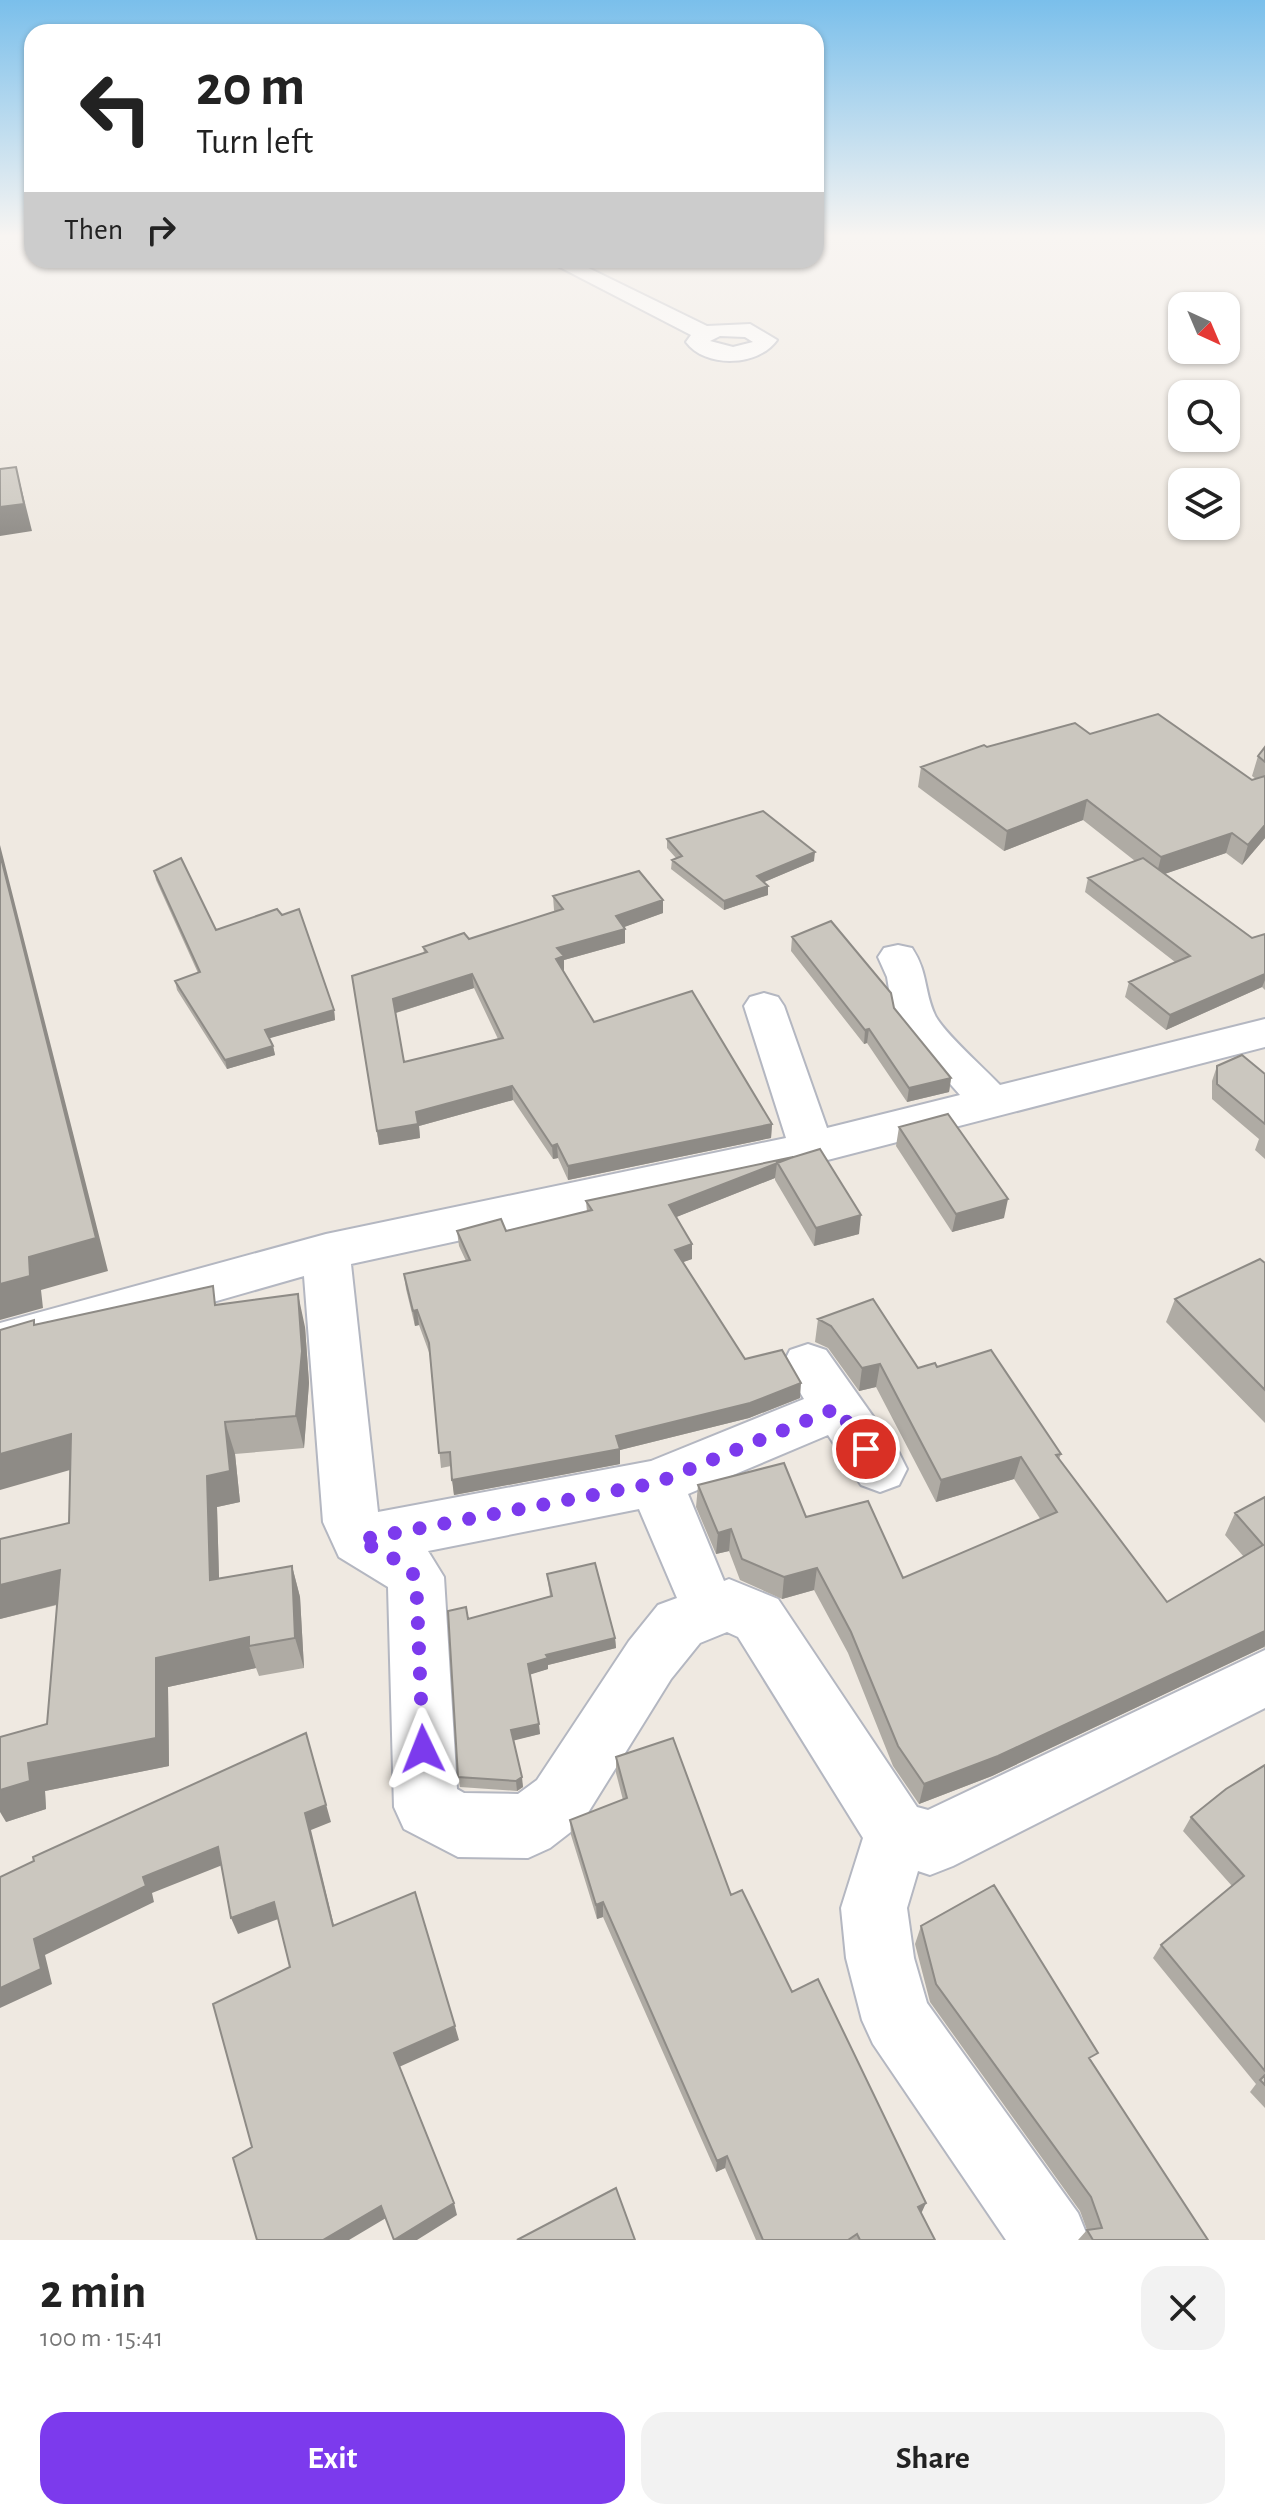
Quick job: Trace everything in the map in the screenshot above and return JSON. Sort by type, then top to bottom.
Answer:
[{"type":"street","points":[[699,340],[697,342],[714,351],[744,352],[764,345],[766,340]]},
{"type":"street","points":[[898,957],[907,977],[915,1020],[990,1101]]},
{"type":"street","points":[[764,1006],[812,1148]]},
{"type":"street","points":[[0,1343],[326,1252],[812,1148],[1265,1033]]},
{"type":"street","points":[[326,1252],[351,1522],[359,1540],[402,1563],[416,1577],[426,1807],[458,1825],[528,1826],[559,1802],[650,1660],[679,1624],[729,1605],[758,1618],[897,1833],[930,1843],[1265,1678]]},
{"type":"street","points":[[808,1364],[880,1469]]},
{"type":"street","points":[[359,1540],[656,1483],[837,1408]]},
{"type":"street","points":[[656,1483],[696,1580]]},
{"type":"street","points":[[897,1833],[874,1908],[880,1958],[897,2020],[1051,2240]]},
{"type":"building","points":[[16,467],[24,504],[0,507],[0,469]]},
{"type":"building","points":[[1158,714],[1252,780],[1265,776],[1265,825],[1248,845],[1232,833],[1161,857],[1087,800],[1007,831],[921,767],[984,745],[987,747],[1075,723],[1090,734]]},
{"type":"building","points":[[1265,747],[1265,762],[1258,756]]},
{"type":"building","points":[[763,811],[815,852],[757,876],[768,886],[724,901],[672,860],[682,856],[667,839]]},
{"type":"building","points":[[0,854],[96,1238],[29,1257],[30,1276],[0,1284]]},
{"type":"building","points":[[181,858],[216,930],[277,909],[282,915],[299,909],[334,1010],[265,1030],[273,1046],[225,1060],[175,981],[200,972],[154,871]]},
{"type":"building","points":[[1143,858],[1252,938],[1265,934],[1265,974],[1170,1015],[1129,982],[1190,956],[1088,878]]},
{"type":"building","points":[[639,871],[663,900],[616,916],[625,929],[557,948],[564,956],[556,959],[594,1022],[692,991],[772,1124],[568,1166],[557,1144],[552,1146],[512,1086],[416,1112],[418,1124],[377,1131],[352,976],[427,952],[423,947],[464,933],[469,939],[563,909],[553,896]],"holes":[[[472,974],[503,1038],[404,1062],[393,999]]]},
{"type":"building","points":[[831,921],[891,993],[894,1008],[951,1078],[909,1088],[869,1029],[865,1030],[792,937]]},
{"type":"building","points":[[1242,1055],[1265,1074],[1265,1124],[1217,1084],[1217,1066]]},
{"type":"building","points":[[948,1114],[1008,1199],[956,1214],[899,1127]]},
{"type":"building","points":[[820,1149],[861,1215],[816,1228],[777,1162]]},
{"type":"building","points":[[793,1157],[669,1205],[692,1244],[675,1250],[745,1359],[782,1350],[801,1383],[750,1403],[616,1436],[620,1449],[452,1480],[450,1452],[439,1453],[429,1343],[417,1310],[413,1311],[404,1274],[470,1260],[457,1231],[501,1219],[506,1231],[592,1210],[586,1201]]},
{"type":"building","points":[[1260,1259],[1265,1263],[1265,1390],[1175,1299]]},
{"type":"building","points":[[213,1286],[215,1305],[298,1294],[302,1351],[296,1416],[225,1422],[230,1471],[207,1476],[210,1580],[292,1566],[295,1638],[249,1646],[249,1637],[156,1658],[156,1738],[28,1763],[30,1781],[0,1790],[0,1737],[47,1724],[60,1570],[0,1585],[0,1539],[69,1523],[71,1434],[0,1454],[0,1330],[34,1320],[34,1325]]},
{"type":"building","points":[[873,1299],[918,1368],[935,1363],[937,1367],[991,1350],[1061,1454],[1056,1455],[1167,1602],[1263,1545],[1235,1513],[1265,1497],[1265,1631],[998,1756],[924,1784],[898,1746],[851,1632],[817,1568],[784,1577],[742,1559],[731,1529],[718,1533],[698,1485],[784,1463],[806,1517],[868,1501],[903,1578],[1057,1512],[1021,1457],[941,1480],[880,1364],[862,1368],[831,1326],[818,1319]]},
{"type":"building","points":[[595,1563],[615,1638],[546,1655],[548,1658],[528,1664],[539,1724],[511,1730],[522,1777],[516,1781],[458,1777],[448,1611],[466,1607],[468,1619],[552,1596],[547,1574]]},
{"type":"building","points":[[306,1733],[326,1805],[305,1813],[333,1926],[415,1892],[455,2026],[394,2053],[454,2203],[394,2240],[381,2206],[323,2240],[257,2240],[233,2158],[252,2147],[213,2004],[290,1967],[274,1902],[231,1918],[218,1847],[143,1877],[146,1886],[34,1939],[41,1969],[0,1988],[0,1877],[34,1861],[33,1857]]},
{"type":"building","points":[[673,1738],[731,1895],[742,1890],[792,1992],[818,1979],[926,2203],[918,2207],[935,2240],[860,2240],[857,2234],[848,2240],[763,2240],[727,2156],[717,2161],[603,1902],[596,1905],[570,1820],[627,1798],[616,1757]]},
{"type":"building","points":[[1265,1765],[1265,2071],[1161,1945],[1244,1876],[1191,1817],[1226,1789]]},
{"type":"building","points":[[994,1885],[1098,2053],[1089,2058],[1208,2240],[1093,2240],[1087,2230],[1102,2228],[1091,2197],[936,1984],[921,1926]]},
{"type":"building","points":[[616,2188],[635,2240],[517,2240]]},
{"type":"route","points":[[423,1749],[416,1577],[402,1563],[359,1540],[656,1483],[837,1408],[866,1449]]}]
